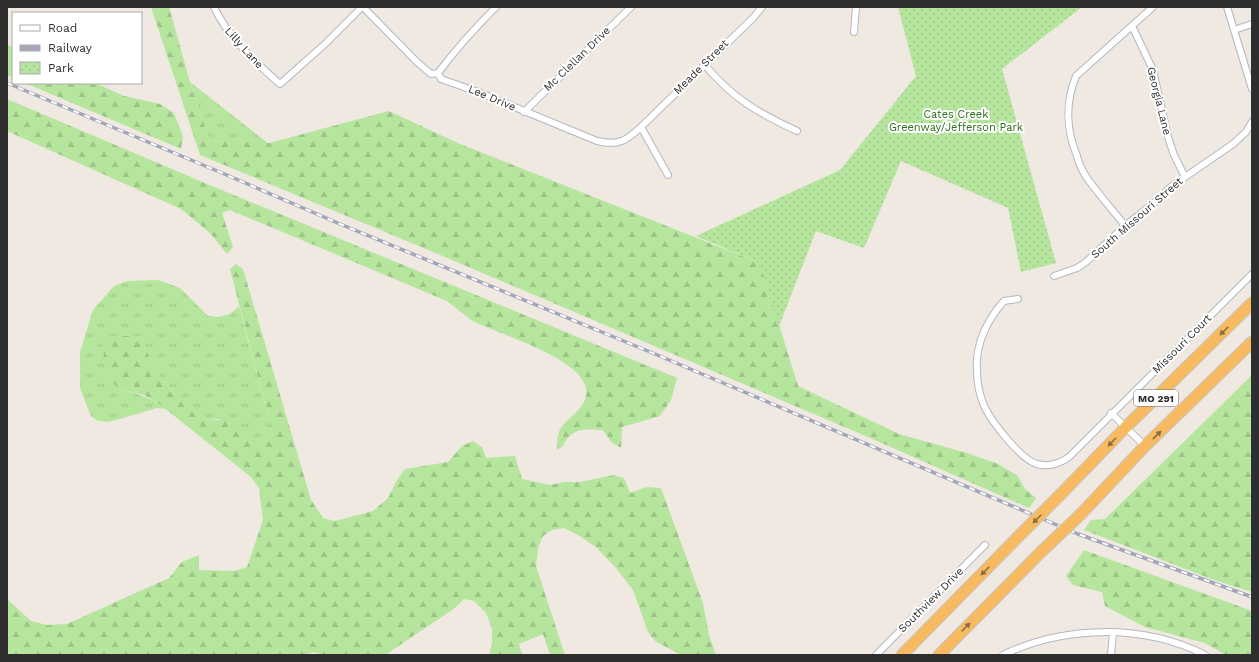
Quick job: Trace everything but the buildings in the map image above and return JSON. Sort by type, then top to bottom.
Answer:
[{"type":"highway","name":"MO 291","points":[[902,655],[1126,428],[1252,303]]},
{"type":"highway","name":"MO 291","points":[[939,655],[1041,552],[1081,514],[1145,446],[1252,342]]},
{"type":"street","name":"Lilly Lane","points":[[214,7],[226,29],[280,84],[325,44],[363,7]]},
{"type":"street","name":"Lee Drive","points":[[363,7],[417,62],[432,74],[438,73],[441,79],[478,92],[597,142],[614,143],[623,141],[641,127]]},
{"type":"street","points":[[438,73],[465,40],[496,7]]},
{"type":"street","name":"Mc Clellan Drive","points":[[524,112],[631,7]]},
{"type":"street","name":"Meade Street","points":[[641,127],[762,7]]},
{"type":"street","points":[[854,32],[856,7]]},
{"type":"street","points":[[1125,226],[1086,177],[1070,140],[1067,114],[1076,76],[1153,7]]},
{"type":"street","points":[[1227,7],[1252,89]]},
{"type":"street","points":[[1234,30],[1252,24]]},
{"type":"street","name":"Georgia Lane","points":[[1132,26],[1153,70],[1168,137],[1174,155],[1185,177]]},
{"type":"street","points":[[704,64],[722,84],[737,97],[765,116],[797,131]]},
{"type":"street","name":"South Missouri Street","points":[[1054,276],[1077,268],[1086,262],[1172,186],[1233,144],[1246,132],[1252,122]]},
{"type":"street","points":[[641,127],[668,175]]},
{"type":"street","name":"Missouri Court","points":[[1018,299],[1004,301],[996,311],[983,333],[977,360],[978,383],[982,402],[1001,433],[1018,450],[1036,464],[1051,465],[1069,457],[1111,413],[1252,274]]},
{"type":"street","points":[[1111,413],[1145,446]]},
{"type":"street","name":"Southview Drive","points":[[876,655],[985,545]]},
{"type":"street","points":[[1003,655],[1043,640],[1068,634],[1094,632],[1146,636],[1171,642],[1205,655]]},
{"type":"street","points":[[1111,655],[1113,633]]},
{"type":"green space","points":[[151,7],[169,7],[190,82],[210,141],[269,143],[389,111],[460,144],[760,263],[798,386],[899,434],[967,453],[998,464],[1018,476],[1025,489],[1036,498],[1029,508],[868,437],[438,254],[200,155]]},
{"type":"green space","name":"Cates Creek Greenway/Jefferson Park","points":[[898,7],[1082,7],[1002,69],[1056,263],[1021,272],[1008,208],[901,161],[864,248],[816,231],[779,326],[760,263],[696,236],[840,170],[916,76]]},
{"type":"green space","points":[[7,45],[12,47],[12,78],[7,75]]},
{"type":"green space","points":[[190,82],[269,144],[210,141]]},
{"type":"green space","points":[[27,84],[97,84],[124,96],[160,104],[174,113],[183,137],[181,149]]},
{"type":"green space","points":[[7,99],[212,186],[677,378],[671,400],[660,416],[622,427],[621,448],[611,442],[603,430],[590,429],[579,430],[570,435],[563,446],[557,450],[558,436],[561,428],[581,407],[586,396],[584,383],[575,371],[560,360],[541,350],[471,320],[447,301],[230,210],[222,213],[233,247],[227,254],[210,233],[181,209],[7,131]]},
{"type":"green space","points":[[236,264],[243,269],[311,500],[323,518],[335,521],[373,511],[388,498],[397,480],[405,469],[448,462],[462,446],[473,441],[482,447],[486,458],[515,456],[522,479],[550,485],[564,482],[580,482],[614,475],[624,478],[630,493],[647,487],[661,488],[703,603],[709,635],[716,655],[681,655],[655,641],[648,632],[633,590],[616,568],[596,547],[564,528],[552,530],[543,536],[538,548],[536,566],[565,655],[550,655],[543,634],[519,644],[522,655],[489,655],[492,644],[492,628],[486,613],[474,601],[464,599],[455,608],[385,655],[323,655],[314,652],[304,655],[7,655],[7,599],[31,621],[47,625],[67,624],[169,578],[182,562],[199,555],[199,570],[234,571],[247,567],[263,520],[259,488],[251,477],[158,403],[144,395],[119,389],[111,381],[104,359],[103,340],[112,336],[140,336],[157,373],[180,400],[202,420],[222,420],[238,425],[257,447],[273,435],[230,269]]},
{"type":"green space","points":[[158,280],[180,288],[208,316],[218,317],[230,314],[239,306],[273,435],[257,447],[248,435],[219,419],[202,420],[180,400],[157,373],[140,336],[130,337],[119,389],[150,399],[166,409],[157,408],[109,422],[98,421],[91,416],[80,388],[80,352],[93,310],[114,286],[127,281]]},
{"type":"green space","points":[[1252,375],[1252,592],[1214,580],[1084,530],[1091,520],[1105,519]]},
{"type":"green space","points":[[1084,550],[1252,611],[1252,655],[1226,655],[1205,643],[1145,627],[1105,606],[1102,592],[1073,585],[1066,576]]},
{"type":"railway","points":[[7,83],[340,224],[655,354],[1078,534],[1252,597]]}]
